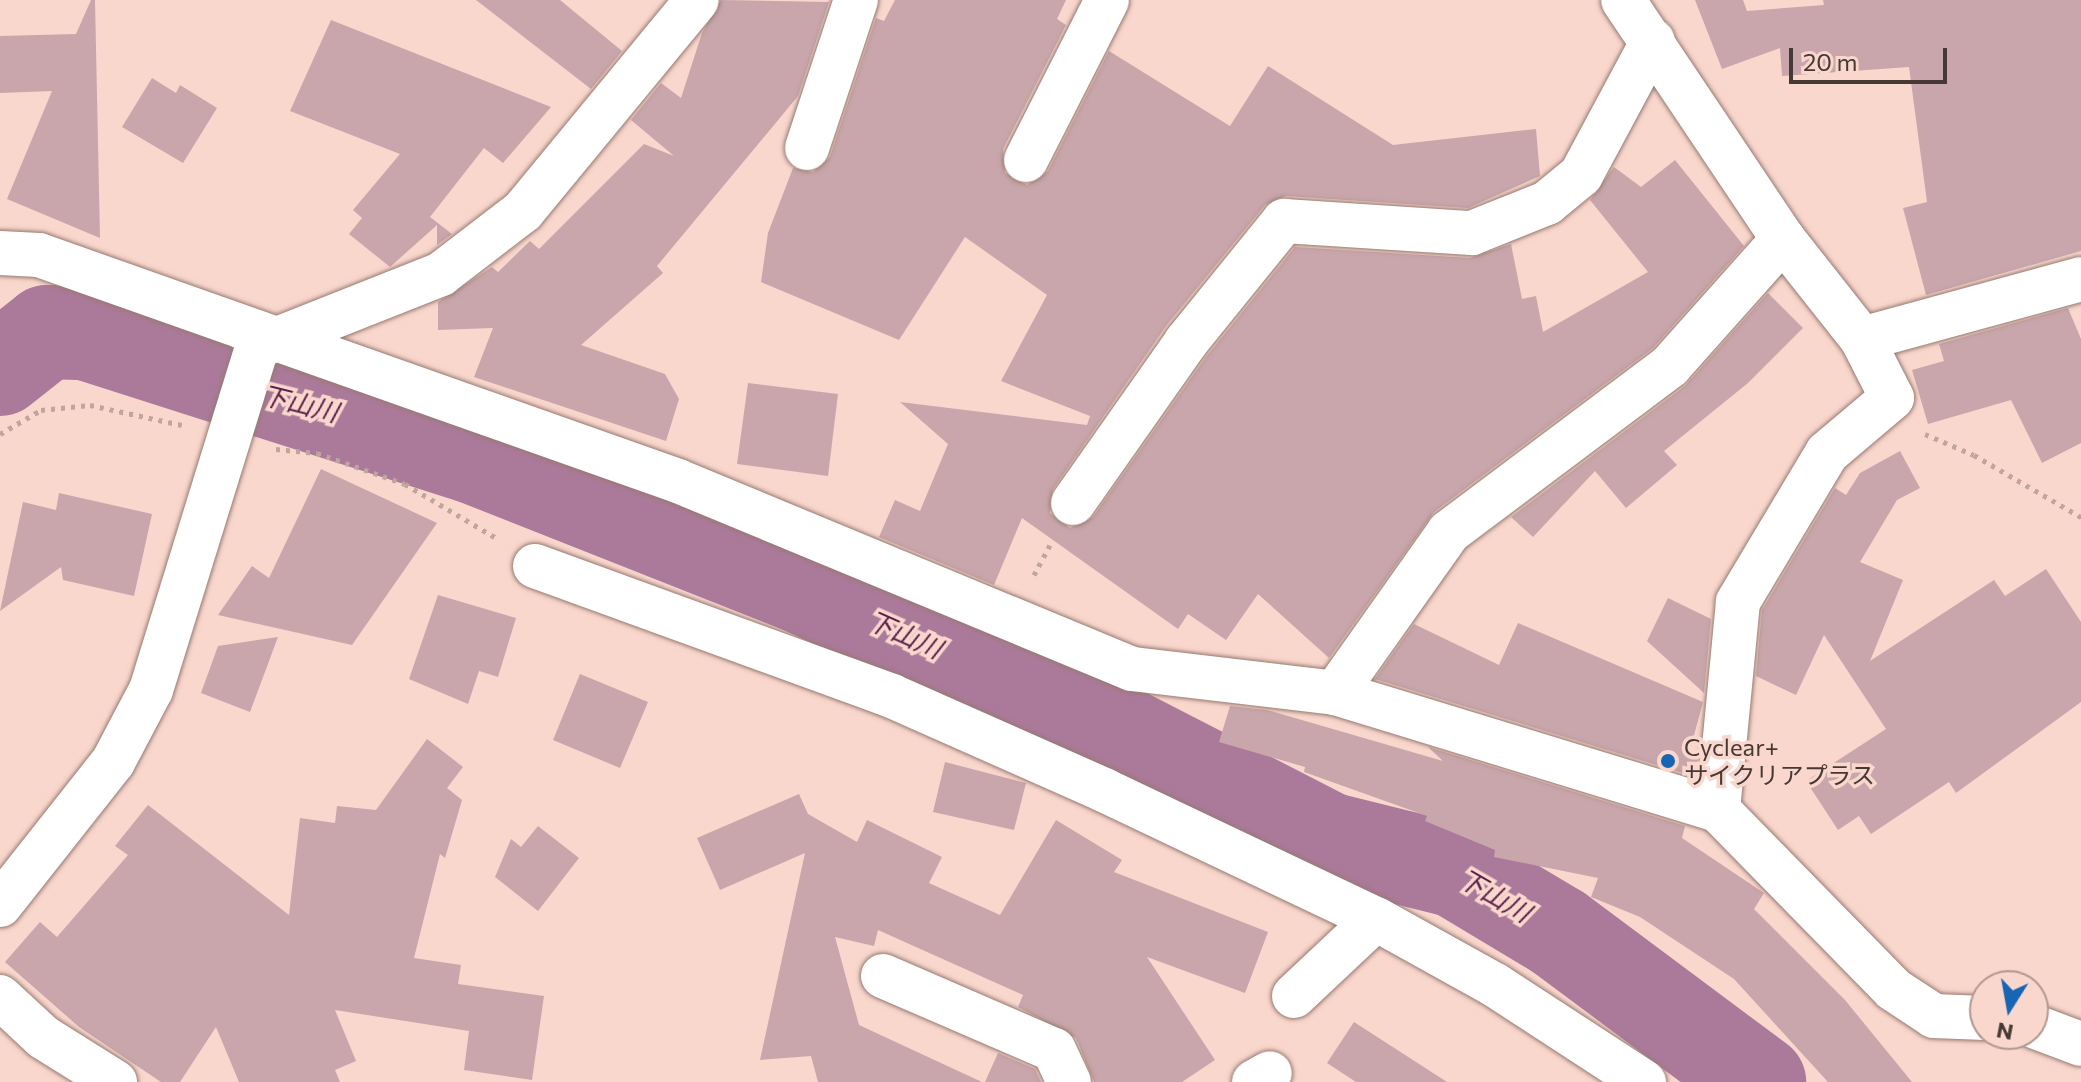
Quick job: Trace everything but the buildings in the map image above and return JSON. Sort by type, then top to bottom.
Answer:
[{"type":"street","points":[[0,905],[113,762],[151,690],[227,434],[269,344],[441,274],[523,211],[697,0]]},
{"type":"street","points":[[807,148],[856,0]]},
{"type":"street","points":[[1026,160],[1107,0]]},
{"type":"street","points":[[1623,0],[1783,239],[1862,339],[1892,398],[1827,453],[1738,602],[1718,810]]},
{"type":"street","points":[[1073,503],[1186,342],[1284,221],[1472,233],[1547,203],[1581,175],[1653,41]]},
{"type":"street","points":[[1335,693],[1449,532],[1670,366],[1783,239]]},
{"type":"street","points":[[0,253],[39,255],[269,344],[678,481],[1132,669],[1335,693],[1718,810],[1893,989],[1934,1016],[1969,1017]]},
{"type":"street","points":[[1862,339],[2081,279]]},
{"type":"street","points":[[535,566],[892,696],[1376,919],[1495,985],[1644,1082]]},
{"type":"street","points":[[1294,996],[1376,919]]},
{"type":"street","points":[[883,976],[1054,1050],[1069,1082]]},
{"type":"street","points":[[0,997],[43,1037],[115,1082]]},
{"type":"street","points":[[2049,1032],[2081,1044]]},
{"type":"path","points":[[1892,398],[1929,439],[1974,455],[2081,517]]},
{"type":"path","points":[[0,434],[41,410],[90,405],[227,434],[260,448],[317,453],[405,484],[535,566]]},
{"type":"path","points":[[1011,619],[1073,503]]},
{"type":"waterway","name":"下山川","points":[[0,369],[47,332],[85,333],[474,457],[798,585],[1122,733],[1328,839],[1456,871],[1558,932],[1759,1082]]},
{"type":"place","name":"Cyclear+ サイクリアプラス","points":[[1668,761]]}]
